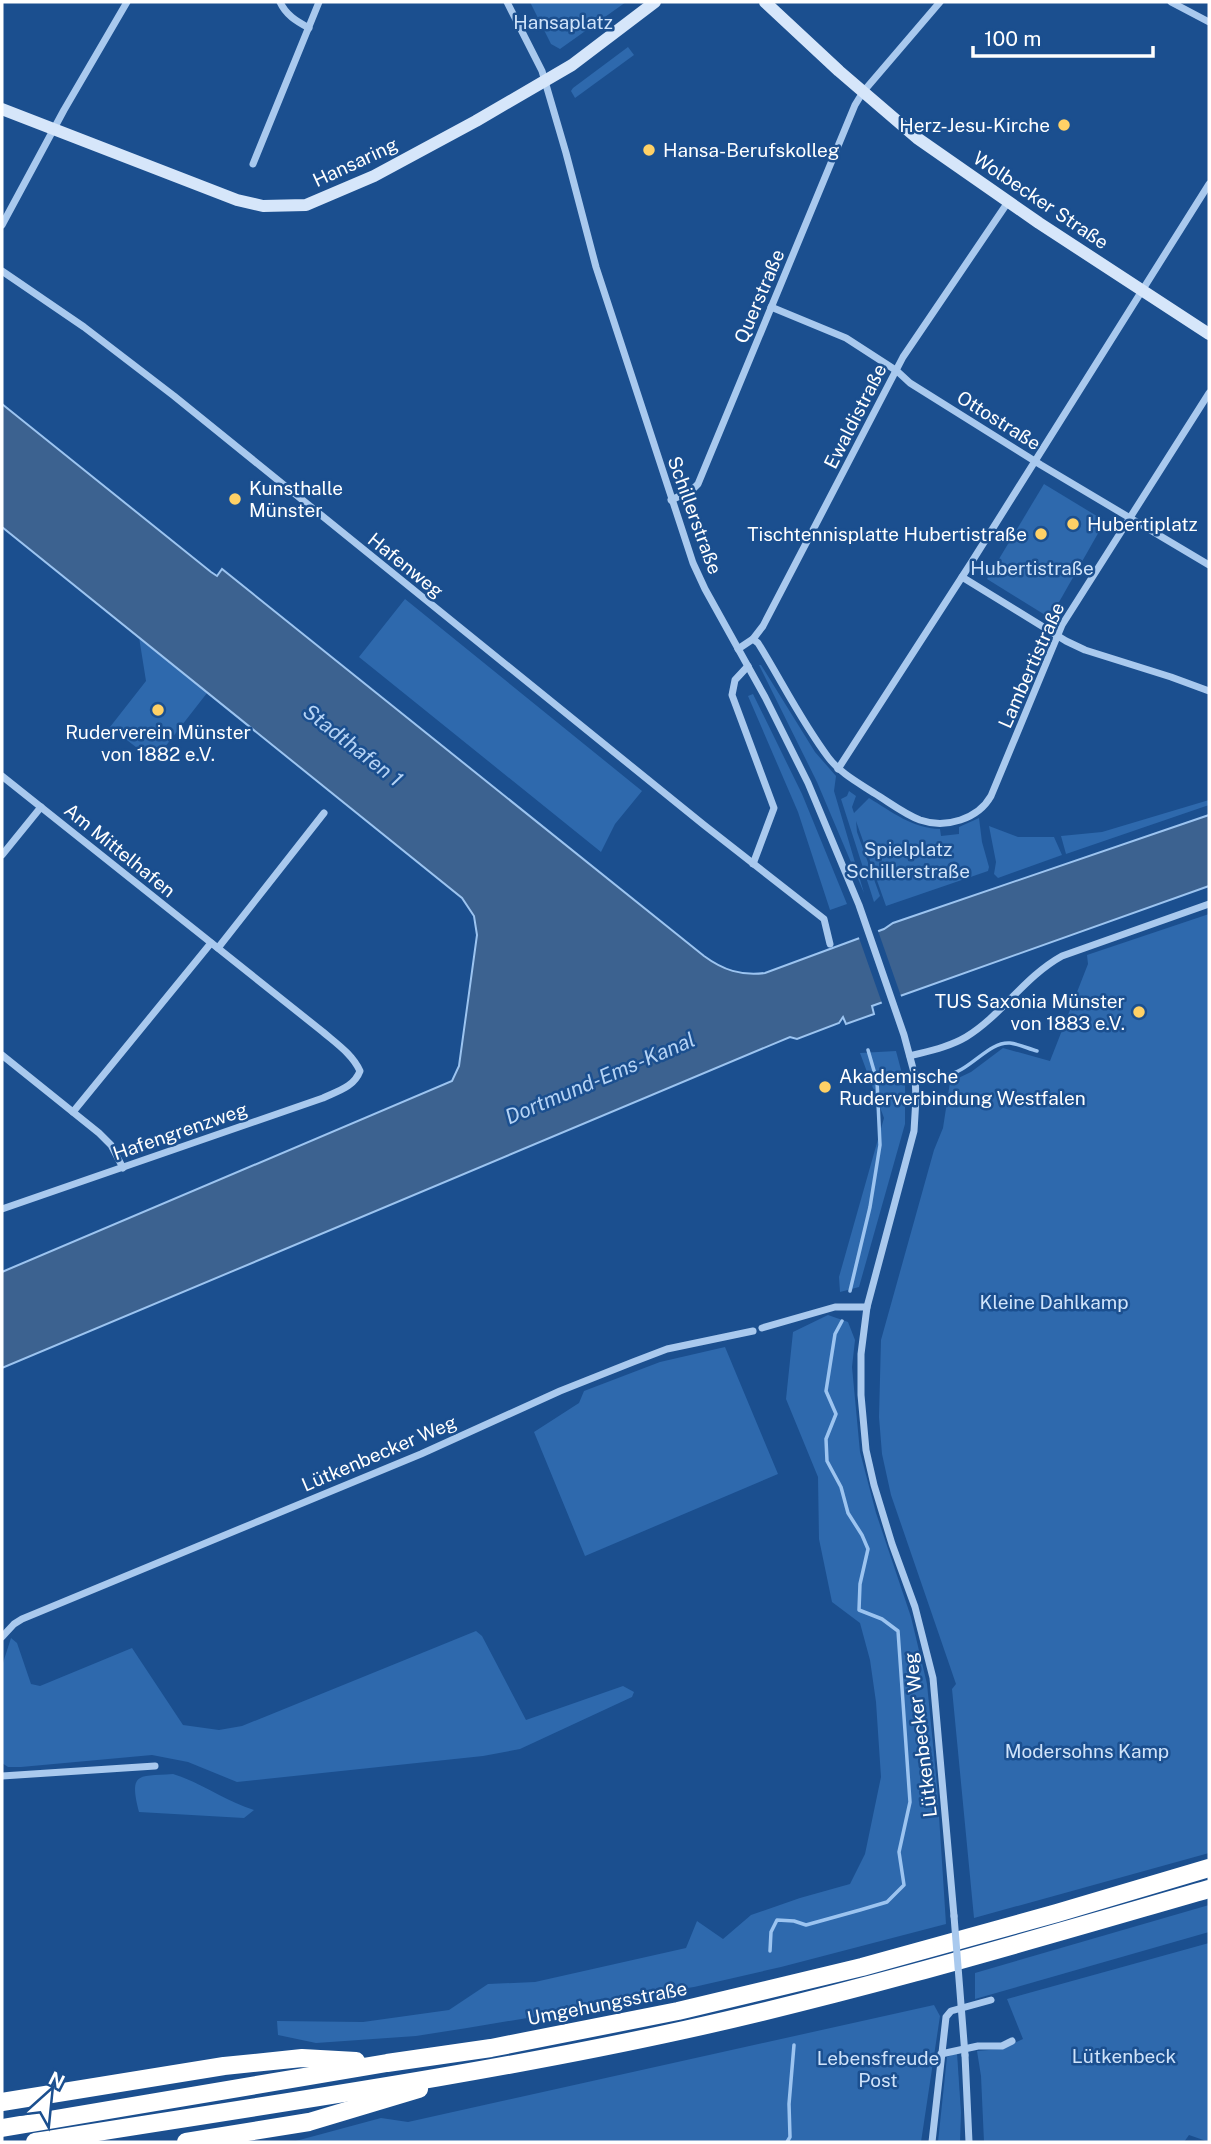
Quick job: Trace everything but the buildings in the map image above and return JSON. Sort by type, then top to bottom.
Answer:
[{"type":"highway","name":"Umgehungsstraße","points":[[2,2128],[491,2048],[717,2002],[862,1968],[1209,1868]]},
{"type":"highway","points":[[35,2142],[492,2067],[683,2030],[866,1987],[1209,1889]]},
{"type":"highway","points":[[2,2102],[224,2066],[302,2058],[387,2063]]},
{"type":"highway","points":[[186,2142],[309,2122],[492,2067]]},
{"type":"main road","name":"Hansaring","points":[[2,109],[237,200],[263,206],[306,205],[406,160],[545,81],[572,65],[655,2]]},
{"type":"main road","name":"Wolbecker Straße","points":[[765,2],[917,138],[1209,334]]},
{"type":"street","points":[[2,225],[64,110],[127,2]]},
{"type":"street","points":[[279,2],[295,20],[309,28]]},
{"type":"street","points":[[253,164],[319,2]]},
{"type":"street","name":"Schillerstraße","points":[[507,2],[542,71],[596,267],[671,500],[705,589],[808,783],[863,918],[899,1021]]},
{"type":"street","name":"Querstraße","points":[[671,500],[691,491],[698,484],[855,105],[863,92],[940,2]]},
{"type":"street","points":[[1171,2],[1209,22]]},
{"type":"street","points":[[753,639],[838,769],[1209,184]]},
{"type":"street","name":"Ewaldistraße","points":[[738,649],[753,639],[763,626],[903,357],[1008,201]]},
{"type":"street","name":"Hafenweg","points":[[2,271],[84,327],[174,396],[824,919],[830,944]]},
{"type":"street","name":"Ottostraße","points":[[771,307],[846,338],[897,371],[909,383],[1209,565]]},
{"type":"street","name":"Lambertistraße","points":[[838,769],[909,814],[925,821],[940,823],[958,820],[979,811],[991,796],[1062,625],[1209,393]]},
{"type":"street","points":[[962,577],[1085,650],[1209,691]]},
{"type":"street","points":[[748,666],[735,680],[732,695],[774,808],[753,864]]},
{"type":"street","name":"Am Mittelhafen","points":[[2,776],[348,1053],[360,1071]]},
{"type":"street","points":[[2,855],[41,807]]},
{"type":"street","points":[[73,1112],[324,813]]},
{"type":"street","points":[[910,1056],[951,1044],[968,1035],[1041,969],[1062,956],[1209,904]]},
{"type":"street","name":"Lütkenbecker Weg","points":[[899,1021],[915,1076],[914,1131],[867,1307],[861,1354],[860,1395],[864,1437],[874,1485],[915,1607],[933,1678],[965,2055],[968,2142]]},
{"type":"street","points":[[2,1055],[111,1145],[123,1168]]},
{"type":"street","name":"Hafengrenzweg","points":[[2,1209],[323,1098],[357,1080],[360,1071]]},
{"type":"street","points":[[762,1328],[835,1307],[867,1307]]},
{"type":"street","name":"Lütkenbecker Weg","points":[[2,1637],[23,1619],[412,1458],[560,1391],[667,1349],[752,1331]]},
{"type":"street","points":[[2,1776],[155,1766]]},
{"type":"street","points":[[932,2142],[946,2017],[951,2011],[990,2000]]},
{"type":"street","points":[[941,2054],[978,2046],[1002,2046],[1012,2041]]},
{"type":"green space","name":"Hansaplatz","points":[[530,2],[626,2],[560,49],[551,44]]},
{"type":"green space","points":[[628,47],[634,55],[575,98],[571,91],[573,88]]},
{"type":"green space","name":"Hubertistraße","points":[[1044,484],[1105,521],[1050,618],[987,579]]},
{"type":"green space","points":[[405,599],[642,791],[615,824],[601,852],[359,657]]},
{"type":"green space","name":"Ruderverein Münster von 1882 e.V.","points":[[139,637],[207,693],[154,761],[110,727],[146,681]]},
{"type":"green space","points":[[759,665],[815,752],[836,776],[834,791],[864,893],[817,782]]},
{"type":"green space","points":[[753,694],[802,794],[847,904],[830,910],[798,812],[748,696]]},
{"type":"green space","name":"Spielplatz Schillerstraße","points":[[849,791],[856,796],[852,807],[854,813],[869,798],[920,826],[940,829],[941,836],[959,834],[959,827],[979,818],[988,871],[886,906],[856,821],[857,832],[880,896],[874,902],[841,799],[847,796]]},
{"type":"green space","points":[[1209,800],[1209,805],[1066,854],[1061,836],[1102,832]]},
{"type":"green space","points":[[989,826],[1018,837],[1054,837],[1062,855],[998,878],[994,874],[996,862]]},
{"type":"green space","points":[[1209,914],[1209,1853],[974,1918],[952,1689],[956,1684],[891,1495],[882,1454],[879,1417],[881,1340],[934,1150],[943,1128],[950,1082],[971,1072],[1003,1048],[1050,1061],[1088,964],[1087,955]]},
{"type":"green space","points":[[896,1051],[905,1085],[905,1124],[859,1287],[840,1292],[839,1277],[884,1118],[860,1053]]},
{"type":"green space","points":[[828,1315],[848,1322],[855,1340],[852,1367],[860,1452],[876,1513],[911,1617],[927,1684],[946,1924],[694,1987],[467,2028],[416,2036],[316,2043],[278,2035],[277,2021],[363,2022],[449,2010],[488,1984],[535,1982],[686,1948],[697,1921],[723,1939],[751,1915],[850,1884],[865,1854],[881,1777],[876,1702],[870,1660],[860,1623],[832,1602],[819,1539],[818,1477],[786,1399],[793,1332]]},
{"type":"green space","points":[[725,1347],[778,1474],[585,1556],[534,1432],[579,1403],[584,1391],[660,1362]]},
{"type":"green space","points":[[476,1631],[482,1636],[526,1720],[623,1686],[634,1692],[632,1697],[520,1749],[483,1756],[237,1782],[188,1762],[152,1755],[21,1767],[8,1767],[2,1763],[2,1666],[11,1638],[17,1643],[31,1684],[40,1686],[132,1648],[183,1725],[219,1730],[242,1726]]},
{"type":"green space","points":[[173,1774],[254,1810],[244,1818],[139,1812],[136,1782],[145,1776]]},
{"type":"green space","points":[[1209,1905],[1209,1932],[975,1999],[975,1973]]},
{"type":"green space","name":"Lütkenbeck","points":[[1209,1943],[1209,2142],[1189,2135],[1184,2142],[984,2142],[977,2051],[1001,2049],[1023,2039],[1007,1999]]},
{"type":"green space","name":"Lebensfreude Post","points":[[934,2005],[940,2016],[921,2142],[292,2142],[381,2118],[408,2122]]},
{"type":"green space","points":[[957,2053],[960,2142],[938,2142],[947,2057]]},
{"type":"water","points":[[2,404],[211,572],[217,576],[222,569],[704,956],[725,968],[748,974],[765,973],[884,929],[893,923],[1209,815],[1209,886],[872,1006],[874,1014],[846,1024],[843,1017],[839,1023],[797,1039],[790,1037],[2,1368],[2,1272],[452,1081],[459,1066],[477,935],[474,916],[462,898],[2,527]]},
{"type":"pier","points":[[877,928],[902,999],[883,1006],[858,935]]},
{"type":"waterway","points":[[945,1075],[962,1069],[1002,1044],[1010,1043],[1037,1051]]},
{"type":"waterway","points":[[850,1291],[870,1207],[880,1145],[877,1081],[868,1050]]},
{"type":"waterway","points":[[770,1951],[771,1932],[777,1920],[806,1925],[887,1902],[904,1885],[899,1852],[910,1802],[898,1631],[882,1619],[859,1610],[860,1584],[868,1549],[848,1513],[841,1487],[827,1461],[826,1439],[836,1414],[826,1391],[835,1334],[842,1321]]},
{"type":"waterway","points":[[787,2142],[790,2137],[789,2104],[794,2045]]},
{"type":"place","name":"Herz-Jesu-Kirche","points":[[1064,125]]},
{"type":"place","name":"Hansa-Berufskolleg","points":[[649,150]]},
{"type":"place","name":"Kunsthalle Münster","points":[[235,499]]},
{"type":"place","name":"Hubertiplatz","points":[[1073,524]]},
{"type":"place","name":"Tischtennisplatte Hubertistraße","points":[[1041,534]]},
{"type":"place","name":"Ruderverein Münster von 1882 e.V.","points":[[158,710]]},
{"type":"place","name":"TUS Saxonia Münster von 1883 e.V.","points":[[1139,1012]]},
{"type":"place","name":"Akademische Ruderverbindung Westfalen","points":[[825,1087]]},
{"type":"water label","name":"Stadthafen 1","points":[[353,745]]},
{"type":"water label","name":"Dortmund-Ems-Kanal","points":[[600,1078]]},
{"type":"park label","name":"Kleine Dahlkamp","points":[[1054,1302]]},
{"type":"park label","name":"Modersohns Kamp","points":[[1087,1751]]}]
